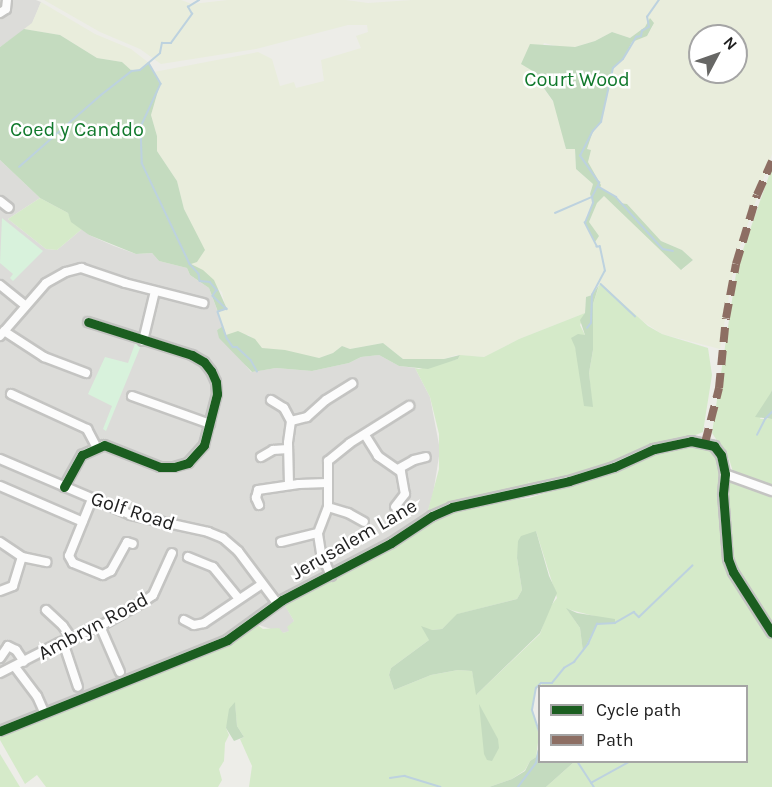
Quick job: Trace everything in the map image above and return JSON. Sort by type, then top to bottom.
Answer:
[{"type":"street","points":[[0,13],[6,9],[7,0]]},
{"type":"street","points":[[0,201],[9,208]]},
{"type":"street","points":[[86,373],[44,357],[2,334],[46,283],[66,272],[81,268],[203,303]]},
{"type":"street","points":[[0,285],[25,305]]},
{"type":"street","points":[[143,341],[155,291]]},
{"type":"street","points":[[64,487],[82,455],[104,445],[160,467],[174,467],[188,462],[204,445],[217,394],[216,382],[207,366],[192,355],[88,322]]},
{"type":"street","points":[[291,421],[307,417],[326,400],[352,384]]},
{"type":"street","points":[[11,394],[87,429],[97,448]]},
{"type":"street","points":[[132,396],[210,424]]},
{"type":"street","points":[[271,400],[284,408],[291,421],[288,449],[289,485]]},
{"type":"street","points":[[331,576],[321,553],[318,533],[328,507],[328,461],[350,442],[365,435],[409,406]]},
{"type":"street","points":[[365,435],[378,456],[398,469],[405,482],[405,494],[394,507]]},
{"type":"street","name":"Jerusalem Lane","points":[[0,731],[227,640],[277,603],[331,576],[432,516],[452,507],[569,481],[614,467],[664,446],[691,441],[714,446],[724,461],[725,474]]},
{"type":"street","points":[[261,457],[273,450],[288,449]]},
{"type":"street","points":[[398,469],[426,457]]},
{"type":"street","name":"Golf Road","points":[[0,459],[147,520],[208,532],[223,538],[238,551],[277,603]]},
{"type":"street","points":[[772,491],[725,474],[723,494],[728,559],[733,572],[772,633]]},
{"type":"street","points":[[259,505],[256,498],[258,490],[289,485],[327,483]]},
{"type":"street","points":[[0,486],[82,522]]},
{"type":"street","points":[[92,499],[69,556],[74,563],[103,575],[111,571],[127,542],[133,544]]},
{"type":"street","points":[[328,507],[348,513],[364,522]]},
{"type":"street","points":[[281,542],[318,533]]},
{"type":"street","points":[[0,543],[22,557],[46,562]]},
{"type":"street","name":"Ambryn Road","points":[[0,673],[100,626],[153,595],[172,553]]},
{"type":"street","points":[[0,591],[13,586],[22,557]]},
{"type":"street","points":[[188,557],[213,567],[239,599]]},
{"type":"street","points":[[184,620],[194,625],[204,623],[262,584]]},
{"type":"street","points":[[46,610],[63,626],[72,639]]},
{"type":"street","points":[[100,626],[120,672]]},
{"type":"street","points":[[63,642],[78,687]]},
{"type":"street","name":"Ambryn Road","points":[[0,658],[8,646],[16,650],[24,662]]},
{"type":"street","points":[[15,667],[36,696],[44,712]]},
{"type":"shaded area","points":[[0,0],[41,2],[32,24],[0,47]]},
{"type":"shaded area","points":[[0,160],[40,198],[8,219],[46,249],[57,250],[82,229],[89,235],[114,246],[136,254],[152,253],[159,261],[187,268],[190,275],[209,288],[223,326],[217,330],[251,372],[276,368],[312,371],[349,363],[361,357],[379,355],[399,366],[415,368],[430,397],[440,450],[433,494],[427,514],[421,522],[282,600],[294,621],[290,631],[283,633],[256,624],[227,640],[0,731]]},
{"type":"green space","points":[[44,0],[181,0],[192,4],[228,0],[346,0],[368,3],[412,0],[772,0],[772,154],[735,261],[720,349],[662,334],[635,316],[600,284],[595,286],[592,295],[586,297],[585,313],[519,339],[484,357],[456,355],[444,359],[403,359],[383,343],[350,349],[342,346],[333,353],[319,358],[261,348],[249,335],[226,335],[218,312],[226,309],[222,292],[190,264],[204,250],[184,209],[177,181],[157,151],[157,136],[151,115],[160,85],[154,72],[258,52],[272,59],[280,86],[294,82],[296,88],[324,81],[321,60],[361,48],[356,36],[368,32],[367,25],[348,25],[256,49],[161,64],[140,49],[100,32]],"holes":[[[653,26],[647,36],[632,42],[623,59],[613,68],[601,122],[593,131],[587,150],[590,150],[587,162],[601,185],[599,188],[620,203],[627,204],[661,241],[682,250],[693,260],[682,270],[604,196],[597,203],[589,222],[598,236],[595,242],[587,228],[586,216],[593,203],[591,190],[593,184],[576,169],[575,149],[566,149],[556,106],[531,70],[544,43],[564,48],[575,47],[595,41],[612,32],[630,38],[645,27]]]},
{"type":"green space","points":[[41,2],[95,34],[131,49],[149,63],[140,70],[132,71],[122,62],[97,58],[60,35],[24,29],[32,23]]},
{"type":"green space","name":"Court Wood","points":[[650,18],[654,23],[647,36],[632,42],[623,59],[613,68],[601,122],[593,131],[587,149],[591,150],[588,162],[601,185],[600,188],[616,197],[620,203],[627,204],[661,241],[682,250],[693,260],[681,270],[604,196],[597,203],[589,222],[599,236],[595,242],[585,223],[593,203],[590,194],[593,184],[576,169],[575,149],[566,149],[553,101],[531,70],[521,64],[530,44],[575,47],[595,41],[612,32],[630,38],[645,27]]},
{"type":"green space","name":"Coed y Canddo","points":[[24,29],[60,35],[97,58],[122,62],[132,71],[140,70],[149,63],[160,84],[151,115],[157,136],[157,151],[177,181],[184,209],[205,250],[197,262],[191,264],[203,270],[214,280],[227,309],[218,312],[209,288],[190,275],[187,268],[159,261],[152,253],[136,254],[89,235],[71,222],[68,213],[40,198],[0,160],[0,47]]},
{"type":"green space","points":[[772,167],[772,390],[760,419],[772,419],[772,489],[734,475],[729,459],[712,433],[737,267]]},
{"type":"green space","points":[[40,198],[68,213],[72,222],[82,229],[57,250],[46,249],[8,219]]},
{"type":"green space","points":[[2,218],[43,251],[13,281],[10,278],[13,274],[0,263]]},
{"type":"green space","points":[[600,283],[648,326],[662,334],[708,348],[712,375],[703,432],[688,438],[669,440],[614,465],[533,487],[528,481],[530,486],[464,501],[427,514],[439,469],[439,434],[430,397],[415,368],[458,359],[460,355],[484,357],[519,339],[585,313],[580,325],[585,335],[580,336],[575,347],[592,407],[589,373],[593,350],[593,304]]},
{"type":"green space","points":[[599,285],[593,304],[593,350],[589,373],[593,407],[584,406],[575,347],[571,338],[578,334],[585,335],[580,320],[585,313],[586,297],[592,295]]},
{"type":"green space","points":[[223,326],[226,335],[238,331],[255,339],[262,348],[285,350],[319,358],[333,353],[342,346],[350,349],[383,343],[403,359],[444,359],[460,355],[458,359],[428,369],[399,366],[379,355],[361,357],[349,363],[312,371],[276,368],[252,372],[219,338],[217,330]]},
{"type":"green space","points":[[136,341],[142,343],[106,431],[103,429],[112,406],[88,394],[105,357],[128,363]]},
{"type":"green space","points":[[772,390],[772,419],[755,417],[770,394]]},
{"type":"green space","points":[[701,445],[711,449],[722,467],[723,556],[746,600],[772,637],[772,787],[546,787],[573,763],[748,763],[748,685],[542,685],[541,683],[536,688],[532,710],[538,731],[536,757],[530,761],[525,770],[512,779],[489,787],[249,787],[252,766],[240,739],[244,737],[237,726],[235,704],[226,728],[229,735],[225,743],[224,761],[219,769],[222,780],[218,787],[46,787],[37,775],[25,784],[0,740],[0,736],[46,715],[124,688],[223,647],[256,624],[263,629],[279,628],[283,633],[289,631],[287,627],[294,621],[284,604],[362,562],[425,522],[454,510],[483,503],[529,498],[614,472],[657,452],[682,446]],"holes":[[[536,531],[557,598],[549,608],[540,634],[477,694],[472,671],[458,670],[431,675],[394,690],[389,675],[391,668],[429,640],[432,630],[442,629],[458,614],[517,599],[522,590],[517,558],[519,546]],[[567,609],[614,623],[597,624],[583,651],[580,628]]]},
{"type":"green space","points":[[728,479],[772,493],[772,621],[767,623],[737,572],[728,551],[726,481]]},
{"type":"green space","points":[[536,531],[549,576],[557,593],[540,633],[476,695],[472,671],[458,670],[431,675],[394,690],[389,675],[391,668],[429,640],[421,626],[432,630],[442,629],[457,614],[517,599],[522,590],[517,558],[518,541],[521,536]]},
{"type":"green space","points":[[566,608],[577,613],[615,619],[615,623],[597,624],[583,652],[580,628]]},
{"type":"green space","points":[[235,702],[237,726],[244,737],[234,741],[226,728],[229,709]]},
{"type":"green space","points":[[479,704],[498,739],[499,748],[492,761],[487,760],[484,754]]},
{"type":"green space","points":[[538,749],[538,763],[573,763],[546,787],[489,787],[512,779],[525,771],[530,761],[536,757]]},
{"type":"green space","points":[[0,754],[20,787],[0,787]]},
{"type":"waterway","points":[[19,167],[101,95],[132,71],[140,70],[160,53],[162,43],[171,43],[192,14],[188,7],[199,0]]},
{"type":"waterway","points":[[587,328],[591,323],[592,295],[605,271],[600,247],[597,247],[585,223],[593,203],[592,197],[599,183],[580,156],[593,131],[601,122],[613,68],[623,59],[636,37],[641,36],[642,31],[649,27],[647,17],[659,0]]},
{"type":"waterway","points":[[149,63],[161,84],[141,127],[142,163],[190,264],[199,274],[200,281],[210,282],[217,290],[213,296],[227,309],[218,312],[227,338],[233,347],[237,347],[251,360],[257,371]]},
{"type":"waterway","points":[[599,187],[616,197],[663,249],[673,251]]},
{"type":"waterway","points":[[555,213],[592,197]]},
{"type":"waterway","points":[[601,284],[635,316]]},
{"type":"waterway","points":[[757,435],[765,419],[772,412]]},
{"type":"waterway","points":[[539,685],[552,683],[564,668],[574,662],[588,644],[597,624],[615,623],[634,612],[639,617],[692,566]]},
{"type":"waterway","points":[[538,686],[532,710],[538,729]]},
{"type":"waterway","points":[[518,787],[536,763],[538,754]]},
{"type":"waterway","points":[[579,763],[594,787]]},
{"type":"waterway","points":[[591,783],[627,763]]},
{"type":"waterway","points":[[390,778],[405,776],[440,787]]},
{"type":"marked path","points":[[705,443],[719,388],[726,318],[736,264],[757,195],[772,161]]},
{"type":"cycle path","points":[[64,487],[82,455],[104,445],[160,467],[174,467],[188,463],[204,445],[217,394],[216,382],[211,371],[204,362],[192,355],[88,322]]},
{"type":"cycle path","points":[[0,731],[227,640],[282,600],[391,543],[432,516],[452,507],[569,481],[614,467],[654,449],[691,441],[714,446],[721,455],[725,474],[723,494],[728,559],[733,572],[772,633]]}]
